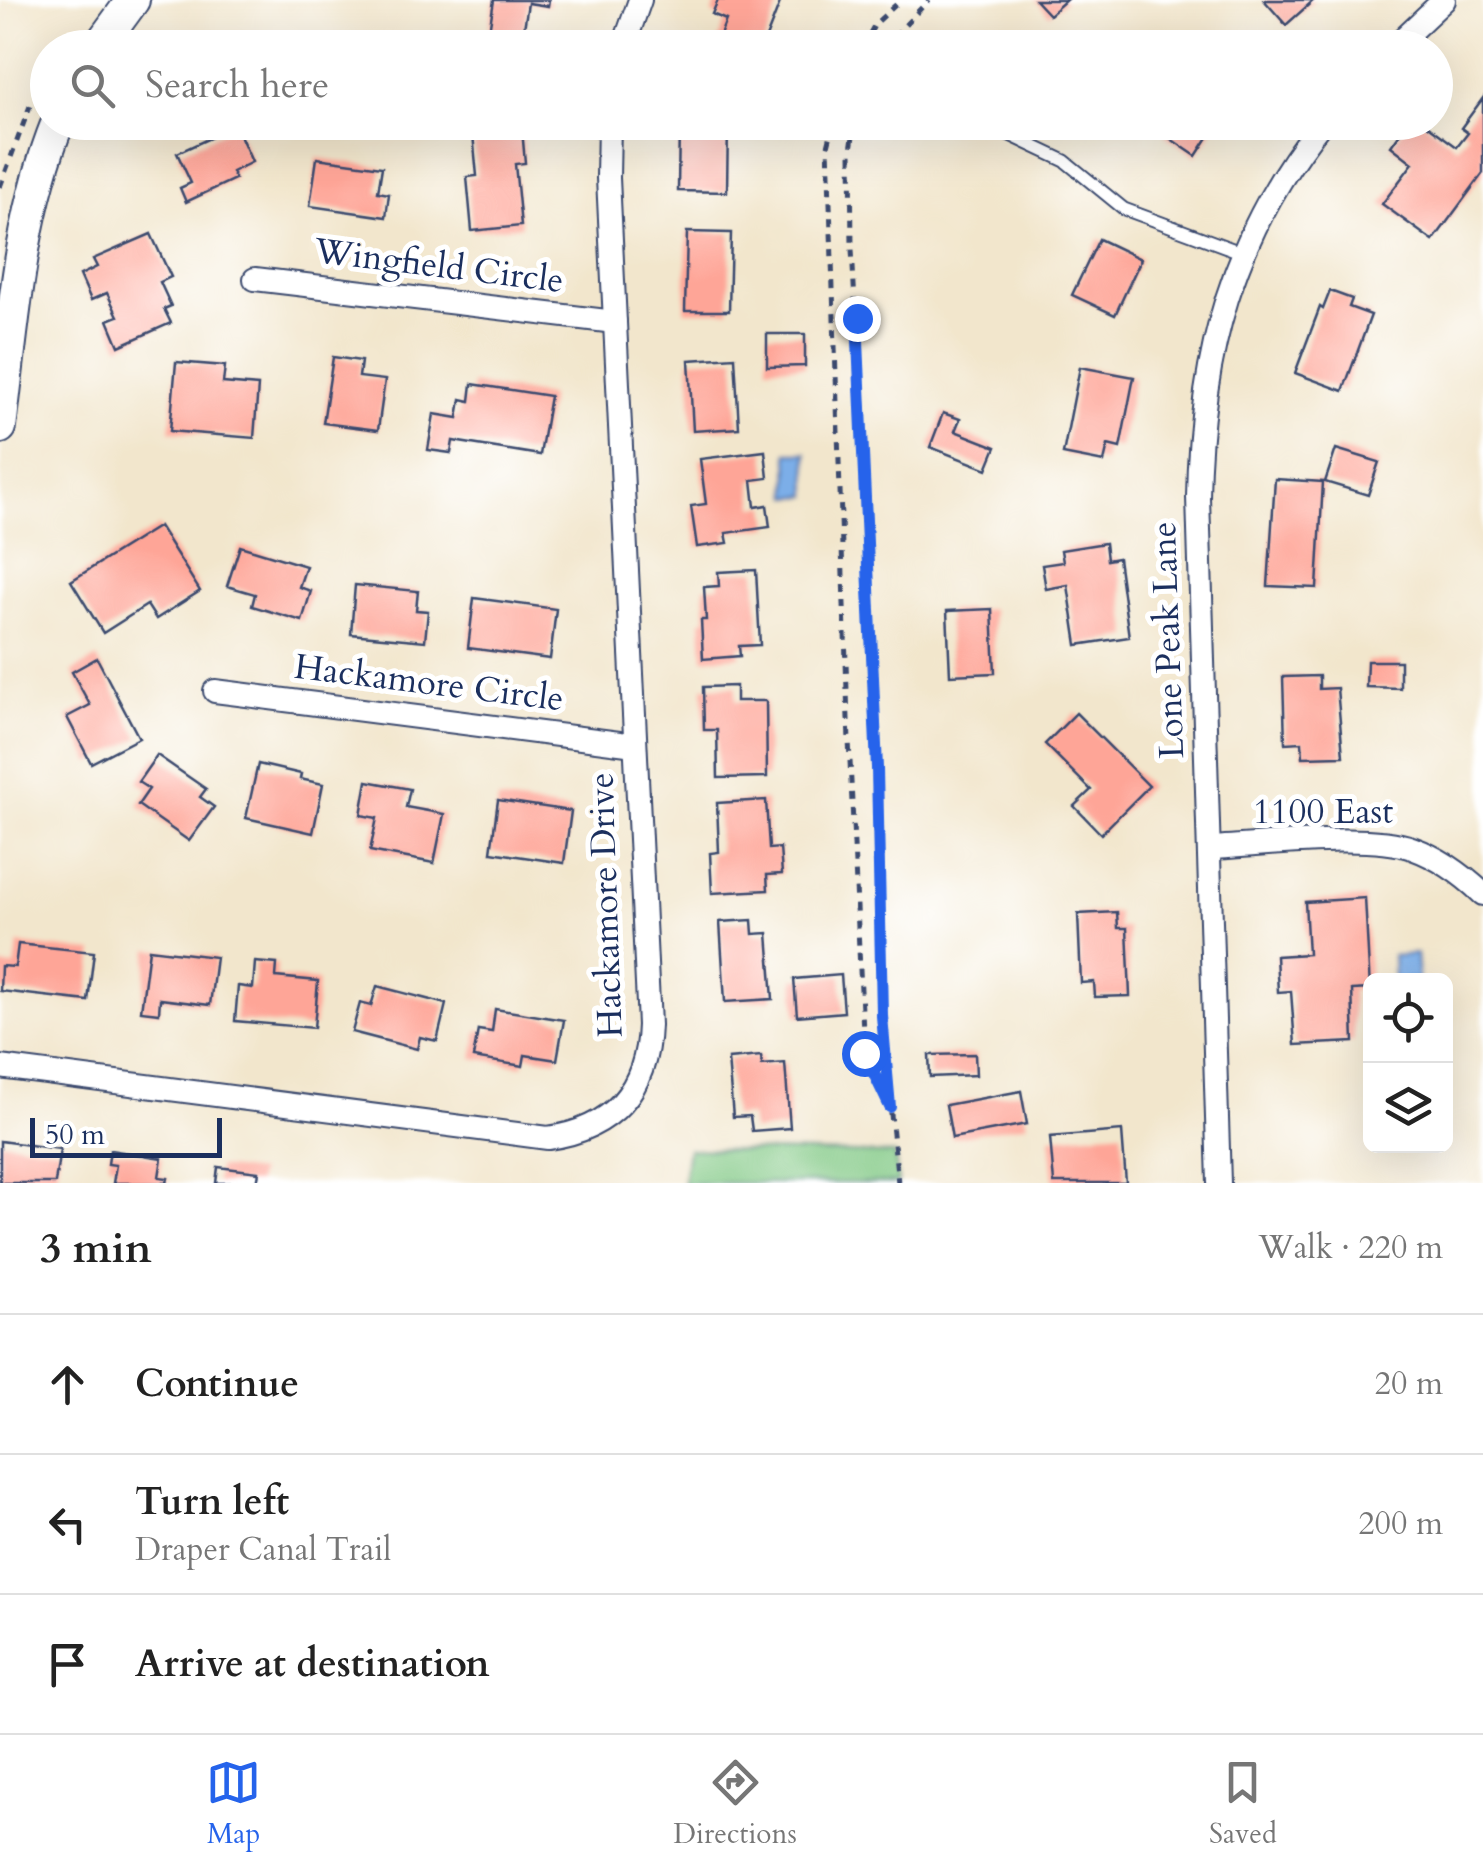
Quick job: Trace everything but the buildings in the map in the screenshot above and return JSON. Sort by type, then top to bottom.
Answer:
[{"type":"main road","points":[[111,30],[133,0]]},
{"type":"main road","points":[[0,427],[40,140]]},
{"type":"street","points":[[629,30],[640,0]]},
{"type":"street","points":[[1412,30],[1444,0]]},
{"type":"street","name":"Hackamore Drive","points":[[0,1067],[527,1137],[568,1136],[588,1129],[606,1118],[631,1092],[646,1060],[648,1043],[610,140]]},
{"type":"street","name":"Lone Peak Lane","points":[[1219,1183],[1198,496],[1200,441],[1207,372],[1216,331],[1243,253],[1278,186],[1310,140]]},
{"type":"street","name":"Wingfield Circle","points":[[255,278],[616,322]]},
{"type":"street","name":"Hackamore Circle","points":[[215,691],[635,745]]},
{"type":"street","name":"1100 East","points":[[1208,848],[1392,843],[1438,858],[1483,894]]},
{"type":"lane","points":[[1021,140],[1065,161],[1124,209],[1243,253]]},
{"type":"path","points":[[872,30],[902,0]]},
{"type":"path","points":[[900,30],[929,0]]},
{"type":"path","points":[[0,187],[30,137]]},
{"type":"path","points":[[830,140],[848,719],[864,1053],[890,1107]]},
{"type":"path","points":[[852,140],[852,248],[871,591],[882,1016],[898,1183]]},
{"type":"green space","points":[[688,1149],[895,1154],[898,1183],[683,1183]]},
{"type":"water","points":[[788,453],[807,453],[808,496],[789,497]]},
{"type":"water","points":[[1416,954],[1417,973],[1394,973],[1393,956]]},
{"type":"route","points":[[857,318],[871,591],[882,1016],[890,1107],[864,1053]]}]
